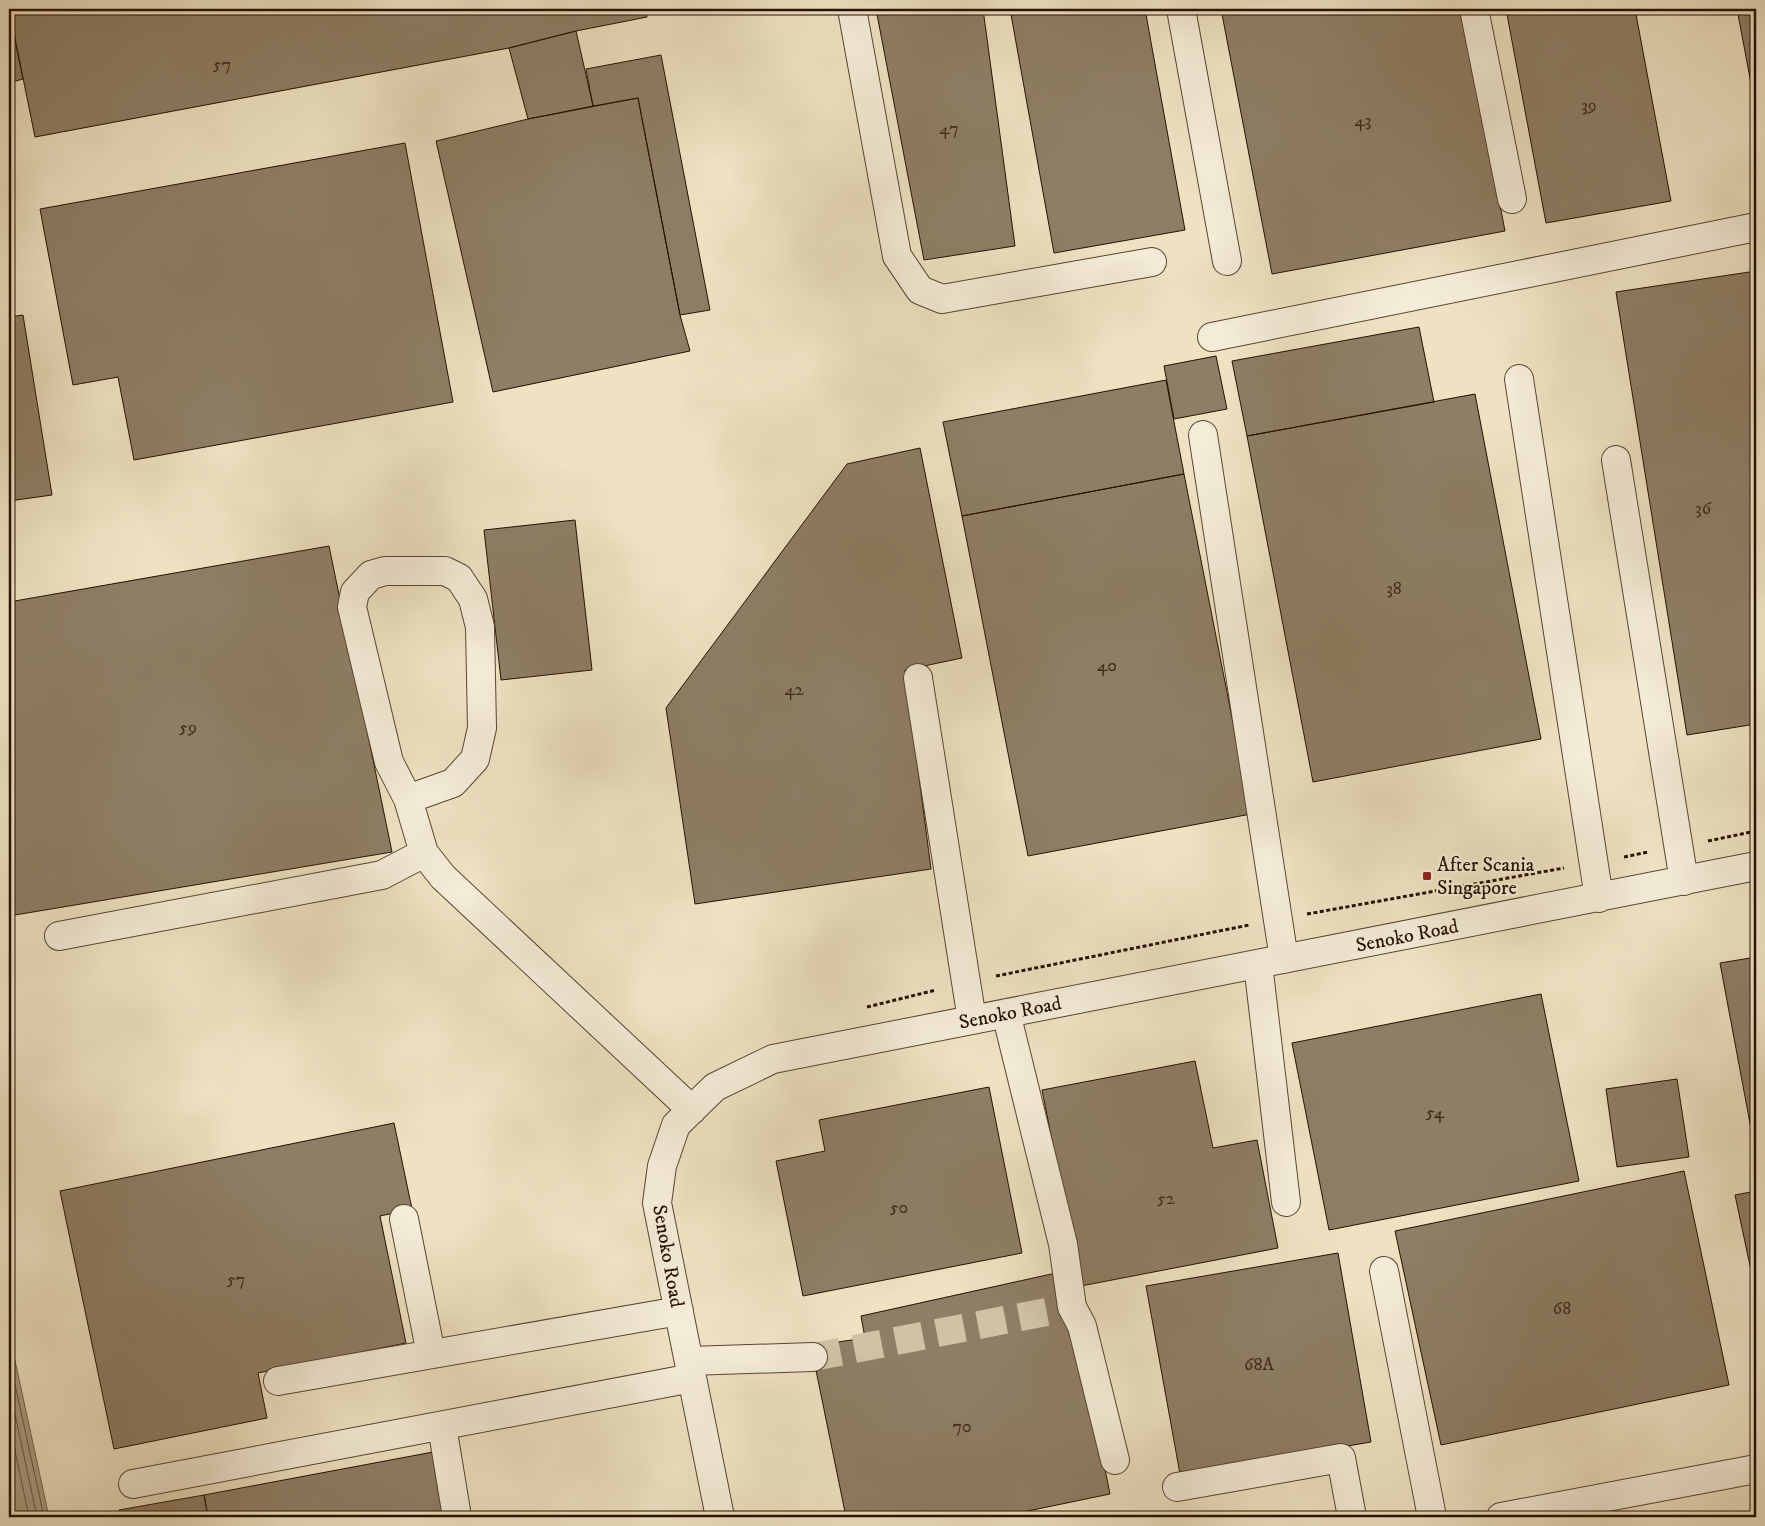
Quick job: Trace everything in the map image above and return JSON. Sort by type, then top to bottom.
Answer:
[{"type":"street","points":[[852,9],[897,256],[920,290],[942,299],[1152,262]]},
{"type":"street","points":[[1181,9],[1227,261]]},
{"type":"street","points":[[1474,9],[1512,199]]},
{"type":"street","points":[[1212,337],[1756,227]]},
{"type":"street","points":[[1519,379],[1599,898]]},
{"type":"street","points":[[1203,435],[1277,920],[1271,962],[1286,1202]]},
{"type":"street","points":[[1616,460],[1684,881]]},
{"type":"street","points":[[408,799],[453,783],[475,759],[482,728],[480,627],[473,599],[459,578],[446,571],[385,571],[371,575],[356,592],[352,607],[389,762],[408,799],[424,853],[443,877],[692,1110]]},
{"type":"street","points":[[918,678],[972,1020]]},
{"type":"street","points":[[59,936],[382,875],[424,853]]},
{"type":"street","name":"Senoko Road","points":[[720,1517],[657,1203],[662,1166],[676,1125],[715,1087],[772,1059],[1756,866]]},
{"type":"street","points":[[1006,1013],[1063,1244],[1072,1307],[1082,1326],[1115,1460]]},
{"type":"street","points":[[404,1219],[431,1354]]},
{"type":"street","points":[[1384,1271],[1432,1517]]},
{"type":"street","points":[[278,1381],[679,1311]]},
{"type":"street","points":[[133,1484],[442,1426],[690,1370],[813,1357]]},
{"type":"street","points":[[442,1426],[457,1517]]},
{"type":"street","points":[[1177,1487],[1341,1458],[1352,1517]]},
{"type":"street","points":[[1501,1517],[1756,1469]]},
{"type":"path","points":[[864,1007],[966,982],[1277,920],[1594,863],[1756,831]]},
{"type":"water","points":[[9,1333],[49,1517],[9,1517]]},
{"type":"building","points":[[9,9],[645,9],[647,17],[576,31],[509,48],[35,137]]},
{"type":"building","points":[[876,9],[983,9],[1015,246],[924,260]]},
{"type":"building","points":[[1010,9],[1145,9],[1185,230],[1054,253]]},
{"type":"building","points":[[1221,9],[1462,9],[1505,231],[1272,274]]},
{"type":"building","points":[[1506,9],[1635,9],[1671,201],[1546,223]]},
{"type":"building","points":[[1737,9],[1756,9],[1756,110]]},
{"type":"building","points":[[13,30],[23,79],[9,83],[9,31]]},
{"type":"building","points":[[576,31],[593,106],[528,119],[509,48]]},
{"type":"building","points":[[661,55],[710,310],[680,315],[638,98],[593,106],[586,69]]},
{"type":"building","points":[[638,98],[680,315],[690,351],[493,392],[436,141],[528,119]]},
{"type":"building","points":[[405,143],[453,402],[134,460],[118,377],[73,385],[40,209]]},
{"type":"building","points":[[1756,271],[1756,724],[1687,735],[1616,292]]},
{"type":"building","points":[[23,315],[52,495],[9,501],[9,317]]},
{"type":"building","points":[[1419,327],[1434,402],[1247,436],[1232,361]]},
{"type":"building","points":[[1216,356],[1227,409],[1174,419],[1164,366]]},
{"type":"building","points":[[1166,380],[1184,474],[962,516],[943,422]]},
{"type":"building","points":[[1475,394],[1541,739],[1313,782],[1247,436]]},
{"type":"building","points":[[920,448],[962,658],[905,670],[931,869],[695,904],[666,708],[847,464]]},
{"type":"building","points":[[1184,474],[1251,814],[1028,856],[962,516]]},
{"type":"building","points":[[575,520],[592,670],[501,680],[484,530]]},
{"type":"building","points":[[329,546],[392,852],[9,916],[9,602]]},
{"type":"building","points":[[1756,957],[1756,1117],[1749,1118],[1720,963]]},
{"type":"building","points":[[1541,994],[1579,1181],[1329,1230],[1292,1043]]},
{"type":"building","points":[[1195,1061],[1213,1148],[1257,1140],[1278,1248],[1081,1286],[1042,1090]]},
{"type":"building","points":[[1677,1079],[1689,1157],[1617,1167],[1606,1089]]},
{"type":"building","points":[[989,1087],[1022,1253],[803,1296],[776,1161],[825,1151],[819,1120]]},
{"type":"building","points":[[1756,1117],[1756,1156],[1749,1118]]},
{"type":"building","points":[[394,1123],[412,1209],[380,1216],[406,1343],[258,1373],[267,1418],[114,1449],[60,1191]]},
{"type":"building","points":[[1684,1171],[1729,1385],[1441,1445],[1395,1231]]},
{"type":"building","points":[[1756,1191],[1756,1294],[1735,1195]]},
{"type":"building","points":[[1338,1253],[1371,1442],[1180,1474],[1146,1286]]},
{"type":"building","points":[[1065,1271],[1110,1494],[999,1517],[851,1517],[845,1512],[811,1346],[865,1338],[861,1316]]},
{"type":"building","points":[[433,1452],[445,1517],[208,1517],[204,1495]]},
{"type":"building","points":[[204,1495],[208,1517],[121,1517],[119,1510]]},
{"type":"tunnel","points":[[813,1357],[1072,1307]]},
{"type":"place","name":"After Scania Singapore","points":[[1427,876]]}]
